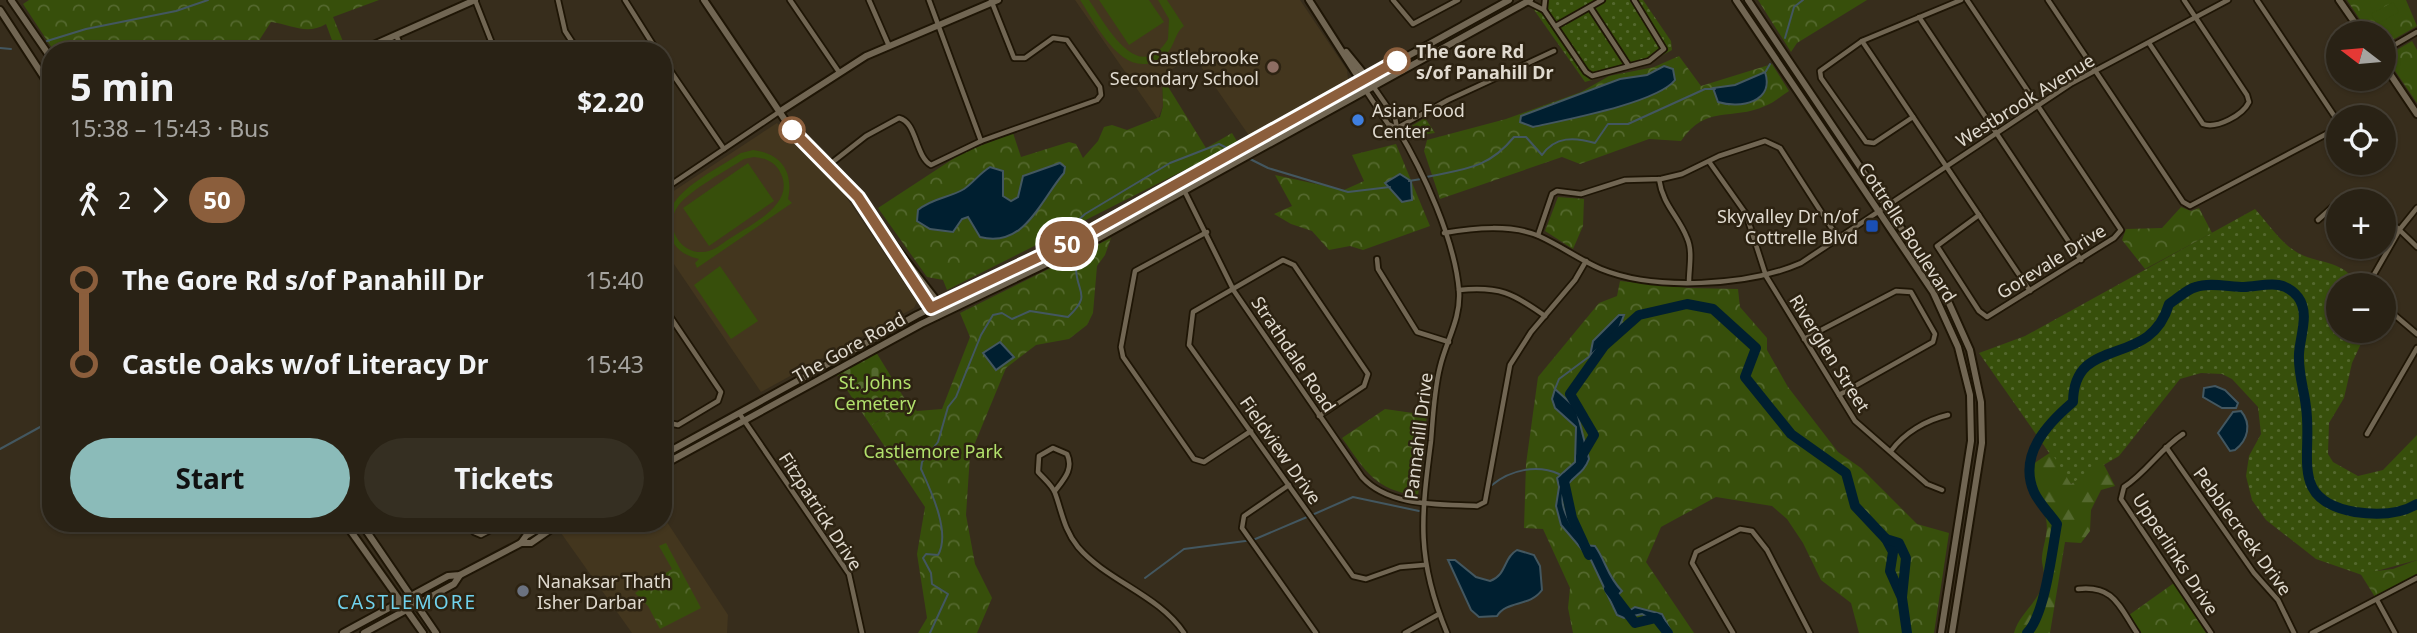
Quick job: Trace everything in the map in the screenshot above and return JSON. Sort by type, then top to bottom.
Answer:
[{"type":"main road","points":[[11,0],[42,45]]},
{"type":"main road","points":[[380,42],[475,0]]},
{"type":"main road","points":[[704,0],[779,112],[797,135],[858,197],[946,312]]},
{"type":"main road","points":[[1309,0],[1370,88]]},
{"type":"main road","name":"The Gore Road","points":[[672,450],[931,308],[1087,234],[1508,0]]},
{"type":"main road","name":"Cottrelle Boulevard","points":[[1736,0],[1944,312],[1961,354],[1970,396],[1972,422],[1969,463],[1942,631]]},
{"type":"main road","name":"Cottrelle Boulevard","points":[[1748,0],[1955,310],[1970,350],[1981,402],[1982,443],[1952,633]]},
{"type":"main road","points":[[2339,0],[2354,21]]},
{"type":"main road","points":[[779,112],[839,72],[889,46],[994,1]]},
{"type":"main road","name":"The Gore Road","points":[[672,460],[937,316],[1066,256],[1529,1]]},
{"type":"main road","points":[[0,10],[42,74]]},
{"type":"main road","points":[[1450,31],[1455,40]]},
{"type":"main road","points":[[2396,83],[2417,114]]},
{"type":"main road","points":[[887,236],[887,243],[937,316]]},
{"type":"main road","points":[[351,532],[423,633]]},
{"type":"main road","points":[[367,532],[436,633]]},
{"type":"main road","points":[[343,633],[448,576],[460,575],[521,543],[533,532]]},
{"type":"main road","points":[[521,543],[531,543],[547,532]]},
{"type":"main road","points":[[364,633],[454,584],[460,575]]},
{"type":"street","points":[[475,0],[491,42]]},
{"type":"street","points":[[558,0],[565,31],[572,42]]},
{"type":"street","points":[[625,0],[651,42]]},
{"type":"street","points":[[790,0],[839,72]]},
{"type":"street","points":[[869,0],[889,46]]},
{"type":"street","points":[[929,0],[981,141]]},
{"type":"street","points":[[1393,0],[1413,24],[1458,0]]},
{"type":"street","points":[[1544,9],[1545,0]]},
{"type":"street","points":[[1556,26],[1602,0]]},
{"type":"street","points":[[1529,1],[1544,9],[1586,72],[1592,76],[1649,61],[1664,49],[1634,0]]},
{"type":"street","points":[[1913,117],[1874,143],[1863,140],[1820,75],[1822,68],[1862,41],[1961,0]]},
{"type":"street","name":"Gorevale Drive","points":[[1967,0],[2120,226],[2118,236],[1990,317],[1983,316],[1937,250],[1941,240],[1979,215]]},
{"type":"street","points":[[2048,0],[2183,202],[2193,206],[2332,131],[2336,124],[2335,117],[2257,0]]},
{"type":"street","points":[[2149,43],[2203,124],[2214,126],[2245,109],[2249,102],[2247,94],[2184,0]]},
{"type":"street","name":"Westbrook Avenue","points":[[1538,235],[1586,261],[1626,275],[1708,284],[1766,276],[1801,263],[2095,71],[2228,0]]},
{"type":"street","points":[[829,165],[866,136],[899,118],[907,122],[924,160],[932,165],[981,141],[1091,103],[1101,95],[1100,87],[1063,38],[1053,38],[1025,58],[1014,58],[994,1]]},
{"type":"street","points":[[1590,7],[1628,65]]},
{"type":"street","points":[[1919,17],[2081,260]]},
{"type":"street","points":[[2396,44],[2417,32]]},
{"type":"street","points":[[396,35],[399,42]]},
{"type":"street","points":[[1862,41],[2030,291]]},
{"type":"street","points":[[1396,128],[1448,100],[1554,51]]},
{"type":"street","points":[[672,73],[724,149]]},
{"type":"street","name":"Pannahill Drive","points":[[1370,88],[1388,124],[1396,128]]},
{"type":"street","name":"Pannahill Drive","points":[[1370,88],[1395,118],[1396,128],[1434,204],[1453,257],[1459,290],[1458,315],[1440,367],[1423,501],[1424,565],[1447,633]]},
{"type":"street","points":[[672,185],[779,112]]},
{"type":"street","points":[[1444,233],[1488,228],[1538,235],[1552,194],[1557,191],[1581,194],[1625,180],[1659,179],[1696,170],[1746,146],[1765,141],[1775,143],[1838,238]]},
{"type":"street","name":"Riverglen Street","points":[[1710,163],[1746,214],[1766,276],[1855,421],[1927,484],[1942,490]]},
{"type":"street","points":[[1659,179],[1665,205],[1687,237],[1690,251],[1689,282]]},
{"type":"street","name":"Strathdale Road","points":[[1180,182],[1234,290],[1319,416],[1362,477],[1374,488],[1394,497],[1477,506],[1485,502],[1510,365],[1545,316]]},
{"type":"street","points":[[2375,273],[2400,229],[2417,208]]},
{"type":"street","points":[[2318,220],[2326,213]]},
{"type":"street","points":[[2396,226],[2417,247]]},
{"type":"street","points":[[1206,232],[1135,271],[1121,346],[1123,356],[1194,459],[1204,462],[1251,431]]},
{"type":"street","points":[[1377,259],[1378,269],[1417,332],[1449,342]]},
{"type":"street","points":[[1234,290],[1278,262],[1288,260],[1364,364],[1368,374],[1364,386],[1319,416]]},
{"type":"street","points":[[1459,290],[1496,289],[1513,294],[1545,316],[1575,280],[1586,261]]},
{"type":"street","name":"Fieldview Drive","points":[[1234,290],[1193,312],[1189,345],[1353,576],[1366,579],[1400,566],[1424,565]]},
{"type":"street","points":[[1804,339],[1896,290],[1912,292],[1935,334],[1933,342],[1839,396]]},
{"type":"street","points":[[2396,316],[2417,334]]},
{"type":"street","points":[[672,319],[721,392],[718,401],[678,425],[672,424]]},
{"type":"street","points":[[2367,434],[2417,348]]},
{"type":"street","name":"Fitzpatrick Drive","points":[[738,413],[849,574],[862,633]]},
{"type":"street","points":[[1891,451],[1898,441],[1915,429],[1948,415]]},
{"type":"street","name":"Upperlinks Drive","points":[[2183,434],[2166,447],[2140,478],[2124,487],[2121,499],[2211,633]]},
{"type":"street","name":"Pebblecreek Drive","points":[[2166,447],[2254,573],[2278,600],[2294,633]]},
{"type":"street","points":[[1055,491],[1067,475],[1070,465],[1067,454],[1053,448],[1043,452],[1037,467],[1055,491],[1060,515],[1078,547],[1166,614],[1184,633]]},
{"type":"street","points":[[1289,485],[1244,516],[1242,527],[1316,633]]},
{"type":"street","points":[[1732,633],[1692,562],[1696,552],[1740,529],[1752,531],[1767,550],[1811,633]]},
{"type":"street","points":[[2312,633],[2417,578]]},
{"type":"street","points":[[2078,589],[2099,588],[2107,591],[2137,633]]},
{"type":"street","points":[[2377,600],[2395,633]]},
{"type":"street","points":[[1405,633],[1439,614]]},
{"type":"shaded area","name":"Castlebrooke Secondary School","points":[[1075,0],[1300,0],[1347,70],[1348,79],[1250,137],[1193,55],[1162,76],[1163,106],[1158,119]]},
{"type":"shaded area","points":[[777,123],[842,191],[917,302],[914,308],[761,392],[672,261],[672,192]]},
{"type":"shaded area","points":[[672,530],[728,615],[727,633],[632,633],[561,533],[672,532]]},
{"type":"green space","points":[[29,0],[379,0],[333,17],[343,42],[333,42],[326,24],[305,29],[271,22],[260,42],[48,42],[23,4]]},
{"type":"green space","points":[[1080,0],[1089,0],[1123,46],[1134,54],[1145,57],[1157,52],[1168,39],[1169,19],[1158,0],[1167,0],[1184,26],[1164,56],[1150,63],[1137,63],[1114,49]]},
{"type":"green space","points":[[1099,0],[1149,0],[1164,22],[1129,45]]},
{"type":"green space","points":[[1548,0],[1643,0],[1671,41],[1672,50],[1644,65],[1585,82],[1532,7]]},
{"type":"green space","points":[[1758,0],[1867,0],[1797,43],[1791,52]]},
{"type":"green space","points":[[2347,0],[2406,0],[2417,26],[2396,38],[2396,21],[2361,21]]},
{"type":"green space","points":[[2393,2],[2399,12],[2382,21],[2375,21],[2371,14]]},
{"type":"green space","points":[[2412,41],[2417,50],[2417,103],[2396,72],[2396,50]]},
{"type":"green space","points":[[1679,56],[1701,86],[1772,64],[1789,91],[1771,103],[1753,110],[1720,115],[1700,122],[1690,129],[1681,141],[1649,139],[1580,164],[1562,157],[1440,199],[1424,151],[1427,140],[1506,119],[1581,92],[1609,76],[1654,67]]},
{"type":"green space","points":[[1162,77],[1206,148],[1232,133],[1238,143],[947,290],[943,280],[927,277],[878,208],[962,153],[1013,133],[1021,157],[1069,142],[1076,144],[1083,158],[1098,141],[1104,127],[1112,125],[1127,130],[1160,117],[1163,106]]},
{"type":"green space","points":[[1425,118],[1435,133],[1414,136],[1410,127]]},
{"type":"green space","points":[[1396,144],[1430,226],[1363,250],[1350,246],[1329,250],[1312,231],[1291,224],[1274,214],[1292,206],[1275,175],[1344,190],[1364,181],[1352,155]]},
{"type":"green space","points":[[753,150],[763,152],[778,160],[787,172],[788,199],[792,203],[697,268],[695,263],[699,259],[682,252],[672,241],[672,207],[689,187],[741,153]],"holes":[[[754,157],[766,160],[778,169],[784,184],[782,195],[768,213],[712,250],[694,251],[681,243],[673,229],[673,221],[674,213],[684,200],[744,159]]]},
{"type":"green space","points":[[748,163],[774,201],[709,246],[683,208]]},
{"type":"green space","points":[[1558,197],[1584,199],[1583,226],[1573,249],[1545,231]]},
{"type":"green space","points":[[2181,207],[2191,211],[2199,208],[2212,233],[2145,269],[2122,240],[2126,229],[2162,228]]},
{"type":"green space","points":[[2255,209],[2292,249],[2309,258],[2337,266],[2348,273],[2326,273],[2326,343],[2361,343],[2352,363],[2344,398],[2329,423],[2328,454],[2333,462],[2358,476],[2383,470],[2417,435],[2417,560],[2362,575],[2316,559],[2266,520],[2252,500],[2246,476],[2249,456],[2261,434],[2258,407],[2232,379],[2222,374],[2201,373],[2180,379],[2119,456],[2071,484],[1979,353],[2025,336]]},
{"type":"green space","name":"Castlemore Park","points":[[1111,238],[1105,255],[1097,266],[1093,313],[1087,325],[1069,339],[1036,345],[1006,368],[970,455],[966,515],[975,564],[992,598],[977,633],[918,633],[927,618],[917,554],[925,507],[871,426],[906,401],[917,411],[942,409],[970,337],[960,313]]},
{"type":"green space","points":[[720,266],[758,321],[731,339],[694,285]]},
{"type":"green space","points":[[1620,281],[1689,288],[1738,289],[1740,307],[1767,338],[1767,350],[1788,387],[1838,452],[1861,468],[1917,524],[1949,533],[1934,633],[1859,633],[1851,603],[1821,580],[1803,543],[1787,519],[1772,506],[1716,497],[1661,527],[1646,562],[1694,633],[1573,633],[1568,608],[1570,588],[1543,529],[1524,528],[1526,464],[1538,377],[1599,303],[1617,296]]},
{"type":"green space","name":"St. Johns Cemetery","points":[[876,352],[906,401],[871,426],[837,375]]},
{"type":"green space","points":[[1385,409],[1427,415],[1418,496],[1391,489],[1373,478],[1342,438]]},
{"type":"green space","points":[[2051,452],[2071,484],[2103,463],[2115,486],[2101,490],[2091,510],[2090,531],[2081,543],[2065,542],[2050,633],[2014,633],[2021,618],[2039,594],[2044,578],[2042,560],[2047,524],[2031,481],[2031,473],[2033,464]]},
{"type":"green space","points":[[666,543],[701,608],[660,629],[648,606],[635,593],[672,569],[659,546]]},
{"type":"green space","points":[[2417,560],[2417,574],[2375,597],[2360,573],[2393,569]]},
{"type":"green space","points":[[2174,583],[2206,633],[2141,633],[2129,615]]},
{"type":"water","points":[[1664,66],[1673,69],[1675,80],[1650,96],[1609,110],[1533,127],[1520,122],[1521,116],[1620,79],[1647,75]]},
{"type":"water","points":[[1765,72],[1765,90],[1754,101],[1736,104],[1718,102],[1713,88],[1735,85]]},
{"type":"water","points":[[1060,163],[1065,167],[1064,173],[1030,219],[1009,236],[996,239],[980,237],[968,217],[962,219],[953,232],[930,229],[917,221],[918,210],[964,189],[990,167],[1003,171],[1003,196],[1011,201],[1018,197],[1023,176]]},
{"type":"water","points":[[1400,174],[1411,181],[1412,200],[1402,202],[1385,183]]},
{"type":"water","points":[[1619,315],[1624,315],[1619,328],[1590,356],[1593,341]]},
{"type":"water","points":[[1000,342],[1014,357],[996,370],[983,353]]},
{"type":"water","points":[[2215,386],[2225,390],[2238,403],[2236,408],[2222,408],[2203,397],[2204,388]]},
{"type":"water","points":[[1555,389],[1576,408],[1589,459],[1564,491],[1562,499],[1566,515],[1583,545],[1595,546],[1622,591],[1616,597],[1617,604],[1627,612],[1635,607],[1662,614],[1672,633],[1664,633],[1661,625],[1642,614],[1624,618],[1617,615],[1591,560],[1561,525],[1556,506],[1559,487],[1557,478],[1575,462],[1576,427],[1555,408],[1552,399]]},
{"type":"water","points":[[2241,411],[2247,421],[2246,437],[2235,450],[2230,451],[2218,433],[2233,412]]},
{"type":"water","points":[[1517,550],[1534,555],[1540,566],[1542,590],[1531,599],[1501,611],[1497,616],[1479,617],[1471,610],[1448,560],[1455,560],[1476,577],[1490,581],[1499,575],[1509,557]]},
{"type":"waterway","points":[[47,41],[86,29],[176,11],[208,0]]},
{"type":"waterway","points":[[1785,38],[1794,7],[1803,0]]},
{"type":"waterway","points":[[0,48],[11,49]]},
{"type":"waterway","points":[[1766,71],[1770,64]]},
{"type":"waterway","points":[[1426,177],[1485,162],[1514,137],[1526,137],[1542,155],[1559,141],[1580,140],[1595,143],[1608,124],[1628,124],[1705,89],[1715,89]]},
{"type":"waterway","points":[[1077,236],[1075,223],[1085,214],[1170,163],[1219,144],[1233,151]]},
{"type":"waterway","points":[[1250,159],[1268,168],[1348,192],[1390,187]]},
{"type":"waterway","points":[[1409,181],[1421,179]]},
{"type":"waterway","points":[[930,633],[948,594],[932,584],[931,573],[923,558],[926,554],[938,555],[942,535],[938,512],[921,469],[922,462],[938,442],[948,407],[956,397],[981,335],[993,315],[1002,313],[1012,319],[1030,311],[1068,317],[1080,303],[1076,269],[1079,252]]},
{"type":"waterway","points":[[2027,633],[2039,612],[2043,598],[2057,524],[2034,492],[2030,478],[2032,453],[2045,430],[2073,402],[2077,381],[2086,367],[2099,358],[2146,337],[2159,324],[2169,304],[2193,288],[2207,285],[2244,287],[2273,284],[2292,291],[2302,303],[2303,310],[2299,361],[2306,407],[2308,473],[2312,486],[2320,497],[2334,506],[2355,512],[2387,513],[2417,504]]},
{"type":"waterway","points":[[1581,457],[1594,435],[1570,394],[1604,346],[1639,315],[1687,304],[1713,309],[1756,348],[1745,377],[1791,434],[1846,473],[1855,506],[1886,539],[1893,552],[1890,571],[1902,598],[1907,633]]},
{"type":"waterway","points":[[1555,389],[1559,379],[1590,356]]},
{"type":"waterway","points":[[0,449],[42,426]]},
{"type":"waterway","points":[[1492,485],[1524,470],[1542,469],[1559,474]]},
{"type":"waterway","points":[[1566,478],[1564,481],[1572,518],[1589,555]]},
{"type":"waterway","points":[[1312,515],[1353,497],[1419,511]]},
{"type":"waterway","points":[[1145,578],[1184,549],[1253,540],[1307,517]]},
{"type":"waterway","points":[[1886,539],[1899,543],[1906,558],[1902,597]]},
{"type":"waterway","points":[[1609,589],[1635,623],[1656,618],[1668,633]]},
{"type":"bus line","name":"50","points":[[792,130],[858,197],[887,236],[887,243],[931,308],[1087,234],[1397,61]]},
{"type":"place","name":"The Gore Rd s/of Panahill Dr","points":[[1397,61]]},
{"type":"place","name":"Castlebrooke Secondary School","points":[[1273,67]]},
{"type":"place","name":"Asian Food Center","points":[[1358,120]]},
{"type":"place","name":"Skyvalley Dr n/of Cottrelle Blvd","points":[[1872,226]]},
{"type":"place","name":"Nanaksar Thath Isher Darbar","points":[[523,591]]},
{"type":"district","name":"CASTLEMORE","points":[[407,602]]}]
